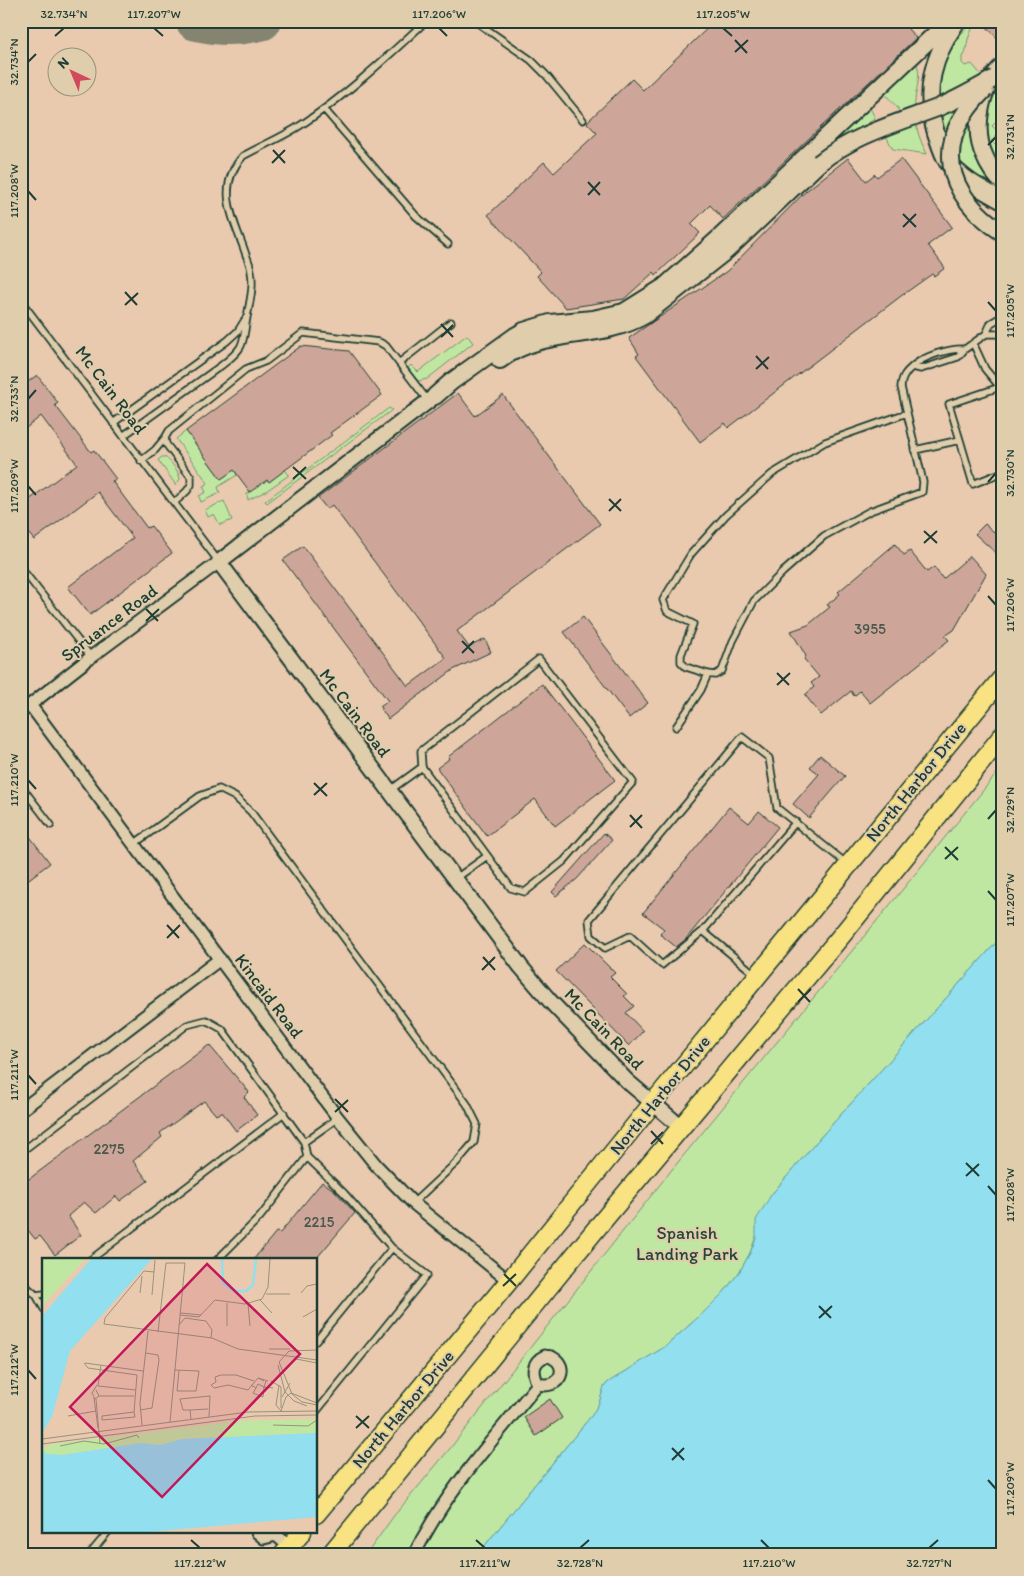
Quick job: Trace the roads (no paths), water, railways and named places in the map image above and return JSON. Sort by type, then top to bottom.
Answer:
[{"type":"main road","points":[[431,398],[458,376],[524,331],[550,323],[592,319],[624,312],[664,286],[716,240],[949,21]]},
{"type":"main road","points":[[957,21],[939,52],[935,64],[930,88],[933,122],[946,160],[981,189],[1003,201]]},
{"type":"main road","points":[[431,398],[478,375],[509,353],[528,344],[620,326],[637,320],[726,251],[819,163],[838,148],[862,136],[952,101],[1000,72]]},
{"type":"main road","points":[[1000,72],[995,76],[985,94],[979,126],[984,156],[1003,183]]},
{"type":"main road","points":[[1000,72],[960,120],[952,141],[951,156],[954,176],[962,195],[988,223],[1003,233]]},
{"type":"main road","name":"North Harbor Drive","points":[[318,1512],[509,1281],[1003,676]]},
{"type":"main road","name":"North Harbor Drive","points":[[330,1555],[681,1127],[842,935],[1003,735]]},
{"type":"main road","points":[[291,1552],[301,1534]]},
{"type":"street","points":[[218,562],[431,398]]},
{"type":"street","name":"Spruance Road","points":[[26,709],[91,657],[218,562]]},
{"type":"street","name":"Mc Cain Road","points":[[218,562],[521,967],[550,1001],[627,1081],[681,1127]]},
{"type":"street","name":"Kincaid Road","points":[[26,709],[134,844],[338,1118],[376,1165],[413,1203],[509,1281]]},
{"type":"street","points":[[21,1110],[220,959]]},
{"type":"street","points":[[414,1555],[448,1496],[538,1384]]},
{"type":"street","points":[[259,1534],[264,1538],[276,1534],[291,1552]]},
{"type":"lane","points":[[123,436],[234,355],[242,346],[252,283],[251,270],[229,203],[229,179],[237,163],[244,156],[300,126],[359,83],[426,21]]},
{"type":"lane","points":[[475,21],[531,60],[546,75],[583,120]]},
{"type":"lane","points":[[324,109],[416,216],[448,244]]},
{"type":"lane","name":"Mc Cain Road","points":[[21,301],[218,562]]},
{"type":"lane","points":[[907,412],[825,442],[772,474],[726,515],[691,554],[663,600],[667,611],[693,624],[681,655],[681,662],[686,668],[715,675],[722,670],[733,641],[754,601],[783,572],[824,536],[870,511],[922,492],[923,482],[915,450],[907,412],[901,387],[902,379],[905,373],[918,361],[955,349],[965,349],[986,334],[991,323],[1003,316]]},
{"type":"lane","points":[[113,423],[227,341],[238,331],[247,317]]},
{"type":"lane","points":[[399,363],[452,322]]},
{"type":"lane","points":[[986,334],[999,334],[1003,332]]},
{"type":"lane","points":[[142,461],[155,450],[169,431],[246,369],[266,361],[303,333],[379,342],[386,346],[431,398]]},
{"type":"lane","points":[[973,343],[985,369],[1002,387],[949,404],[973,484],[1003,472]]},
{"type":"lane","points":[[165,438],[166,444],[191,477],[191,485],[187,492],[174,503]]},
{"type":"lane","points":[[915,450],[960,440]]},
{"type":"lane","points":[[21,568],[91,657]]},
{"type":"lane","points":[[539,659],[633,782],[564,862],[525,892],[511,888],[422,767],[421,751],[539,659]]},
{"type":"lane","points":[[676,727],[701,690],[708,674]]},
{"type":"lane","points":[[796,822],[703,931],[662,965],[630,936],[605,948],[590,936],[590,920],[742,736],[769,758],[777,808],[796,822],[848,865]]},
{"type":"lane","points":[[389,791],[422,767]]},
{"type":"lane","points":[[21,786],[51,825]]},
{"type":"lane","points":[[134,844],[200,796],[219,789],[235,797],[251,812],[467,1104],[477,1124],[474,1142],[457,1162],[413,1203]]},
{"type":"lane","points":[[455,879],[487,856]]},
{"type":"lane","points":[[703,931],[757,976]]},
{"type":"lane","points":[[21,1152],[187,1025],[206,1020],[222,1029],[284,1112],[304,1142],[307,1156],[344,1193],[392,1248],[427,1275],[318,1410]]},
{"type":"lane","points":[[93,1258],[284,1112]]},
{"type":"lane","points":[[304,1142],[338,1118]]},
{"type":"lane","points":[[219,1258],[260,1217],[307,1156]]},
{"type":"lane","points":[[318,1339],[392,1248]]},
{"type":"lane","points":[[21,1277],[42,1306]]},
{"type":"lane","points":[[36,1295],[42,1294]]},
{"type":"lane","points":[[89,1555],[106,1534]]},
{"type":"water","points":[[1003,935],[1003,1555],[477,1555],[592,1415],[607,1383],[666,1346],[724,1292],[740,1271],[750,1253],[756,1238],[756,1220],[771,1195],[818,1140]]},
{"type":"park label","name":"Spanish Landing Park","points":[[687,1243]]}]
